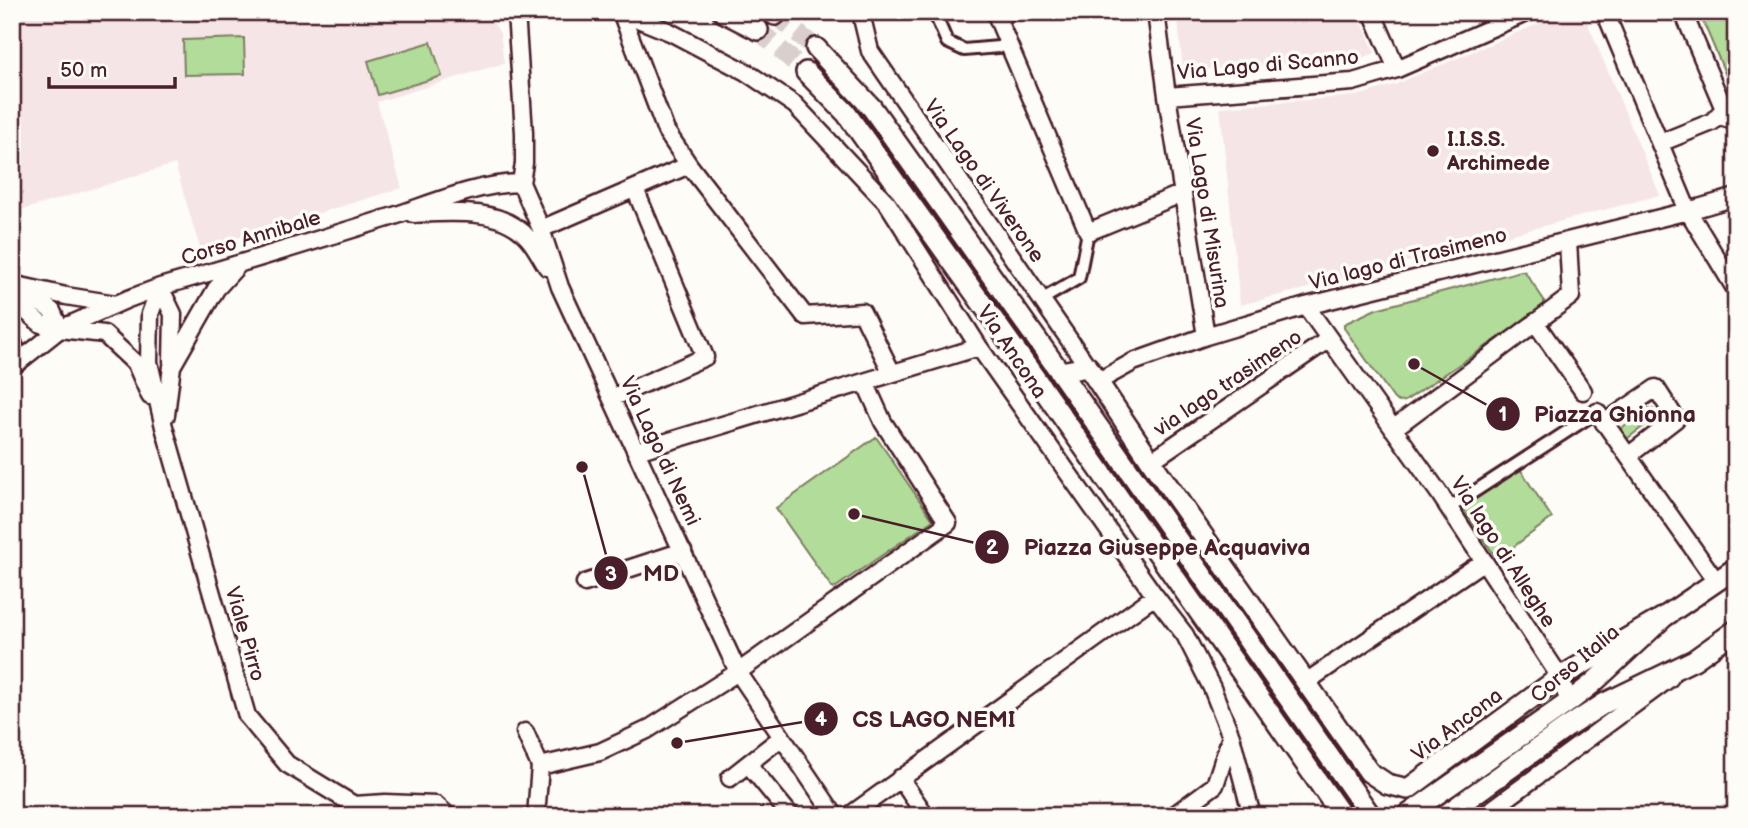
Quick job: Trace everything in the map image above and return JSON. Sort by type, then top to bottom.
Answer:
[{"type":"street","points":[[516,12],[524,133],[521,183],[541,229],[560,286]]},
{"type":"street","points":[[621,12],[666,131],[688,165],[805,316],[862,312],[892,373]]},
{"type":"street","name":"Via Ancona","points":[[621,12],[670,32],[746,72],[795,105],[888,204],[979,347],[1185,635],[1212,688],[1231,736],[1252,816]]},
{"type":"street","points":[[723,12],[758,30]]},
{"type":"street","points":[[934,12],[947,42],[964,50],[1010,46]]},
{"type":"street","points":[[1010,12],[998,17],[1088,232],[1079,278],[1041,300]]},
{"type":"street","name":"Via Lago di Misurina","points":[[1156,12],[1206,336]]},
{"type":"street","points":[[1372,12],[1396,69]]},
{"type":"street","name":"Via Lago di Scanno","points":[[1167,96],[1353,82],[1396,69],[1528,12]]},
{"type":"street","points":[[1605,12],[1688,211],[1736,290]]},
{"type":"street","points":[[1660,143],[1712,122],[1724,109],[1683,12]]},
{"type":"street","name":"Via Lago di Viverone","points":[[862,16],[870,51],[1092,374]]},
{"type":"street","name":"Via Ancona","points":[[816,48],[872,108],[1368,811]]},
{"type":"street","name":"Via Ancona","points":[[806,72],[846,113],[1342,816]]},
{"type":"street","points":[[1715,118],[1736,124]]},
{"type":"street","points":[[541,229],[688,165]]},
{"type":"street","points":[[399,214],[449,196],[501,183],[521,183]]},
{"type":"street","points":[[612,398],[705,357],[635,189]]},
{"type":"street","points":[[1088,232],[1183,194]]},
{"type":"street","name":"Via lago di Trasimeno","points":[[1092,374],[1306,306],[1736,197]]},
{"type":"street","points":[[399,214],[455,212],[509,222],[528,238],[560,286]]},
{"type":"street","name":"Corso Annibale","points":[[12,340],[16,364],[60,329],[159,287],[399,214]]},
{"type":"street","points":[[1393,429],[1571,296],[1568,241]]},
{"type":"street","name":"Viale Pirro","points":[[172,366],[216,289],[238,265]]},
{"type":"street","points":[[12,285],[116,304]]},
{"type":"street","points":[[12,285],[52,311],[60,329]]},
{"type":"street","name":"Via Lago di Nemi","points":[[560,286],[738,672],[835,816]]},
{"type":"street","name":"Viale Pirro","points":[[159,287],[173,314],[172,366],[164,427]]},
{"type":"street","name":"Viale Pirro","points":[[159,287],[150,314],[149,362],[164,427],[247,716],[287,764],[356,811]]},
{"type":"street","points":[[12,296],[20,307],[41,324],[60,329]]},
{"type":"street","points":[[1306,306],[1329,339]]},
{"type":"street","points":[[1535,322],[1583,391]]},
{"type":"street","name":"Viale Pirro","points":[[60,329],[104,334],[136,364],[164,427]]},
{"type":"street","name":"Via lago di Alleghe","points":[[1329,339],[1449,508],[1560,677],[1569,702]]},
{"type":"street","name":"via lago trasimeno","points":[[1154,465],[1329,339]]},
{"type":"street","points":[[637,451],[979,347]]},
{"type":"street","name":"Via Ancona","points":[[1060,373],[1092,374],[1368,772],[1387,784],[1408,789],[1560,677],[1664,617]]},
{"type":"street","points":[[540,766],[600,752],[647,730],[738,672],[948,523],[883,422],[865,382]]},
{"type":"street","points":[[1449,508],[1600,418],[1656,388],[1676,419],[1628,456]]},
{"type":"street","points":[[1021,406],[1043,389]]},
{"type":"street","points":[[1600,418],[1716,581]]},
{"type":"street","points":[[1154,465],[1156,509]]},
{"type":"street","points":[[585,583],[683,551]]},
{"type":"street","points":[[1306,682],[1484,561]]},
{"type":"street","name":"Corso Italia","points":[[1408,815],[1569,702],[1664,617],[1736,568]]},
{"type":"street","points":[[849,816],[1155,596]]},
{"type":"street","name":"Corso Italia","points":[[1444,816],[1605,703],[1694,660],[1733,637]]},
{"type":"street","points":[[1483,816],[1694,660]]},
{"type":"street","points":[[524,732],[540,766],[536,816]]},
{"type":"street","points":[[1173,816],[1215,785],[1231,736]]},
{"type":"street","points":[[730,778],[782,737]]},
{"type":"street","points":[[748,764],[791,816]]},
{"type":"street","points":[[900,778],[926,816]]},
{"type":"street","points":[[356,811],[385,803],[436,805],[447,816]]},
{"type":"shaded area","points":[[12,12],[83,12],[170,23],[491,19],[500,33],[504,63],[377,102],[402,188],[200,249],[175,164],[12,213]]},
{"type":"shaded area","points":[[1177,12],[1358,12],[1375,53],[1354,61],[1183,71]]},
{"type":"shaded area","name":"I.I.S.S. Archimede","points":[[1566,12],[1583,12],[1660,195],[1240,305],[1220,107],[1356,96],[1394,85]]},
{"type":"green space","points":[[1699,12],[1736,12],[1736,99]]},
{"type":"green space","points":[[244,38],[245,74],[184,75],[183,40]]},
{"type":"green space","points":[[431,42],[442,76],[378,95],[368,61]]},
{"type":"green space","points":[[1525,272],[1544,300],[1540,310],[1405,401],[1394,399],[1344,328],[1344,324],[1376,309]]},
{"type":"green space","points":[[1648,408],[1653,409],[1656,417],[1628,438],[1624,438],[1620,429]]},
{"type":"green space","points":[[876,437],[933,520],[833,589],[776,508]]},
{"type":"green space","points":[[1518,466],[1552,518],[1497,559],[1460,505]]},
{"type":"green space","points":[[1553,693],[1555,699],[1552,705],[1406,810],[1411,791]]},
{"type":"tunnel","points":[[775,15],[816,48]]},
{"type":"tunnel","points":[[758,30],[806,72]]},
{"type":"place","name":"I.I.S.S. Archimede","points":[[1433,151]]},
{"type":"place","name":"Piazza Ghionna","points":[[1414,364]]},
{"type":"place","name":"MD","points":[[582,467]]},
{"type":"place","name":"Piazza Giuseppe Acquaviva","points":[[854,514]]},
{"type":"place","name":"CS LAGO NEMI","points":[[677,743]]}]
